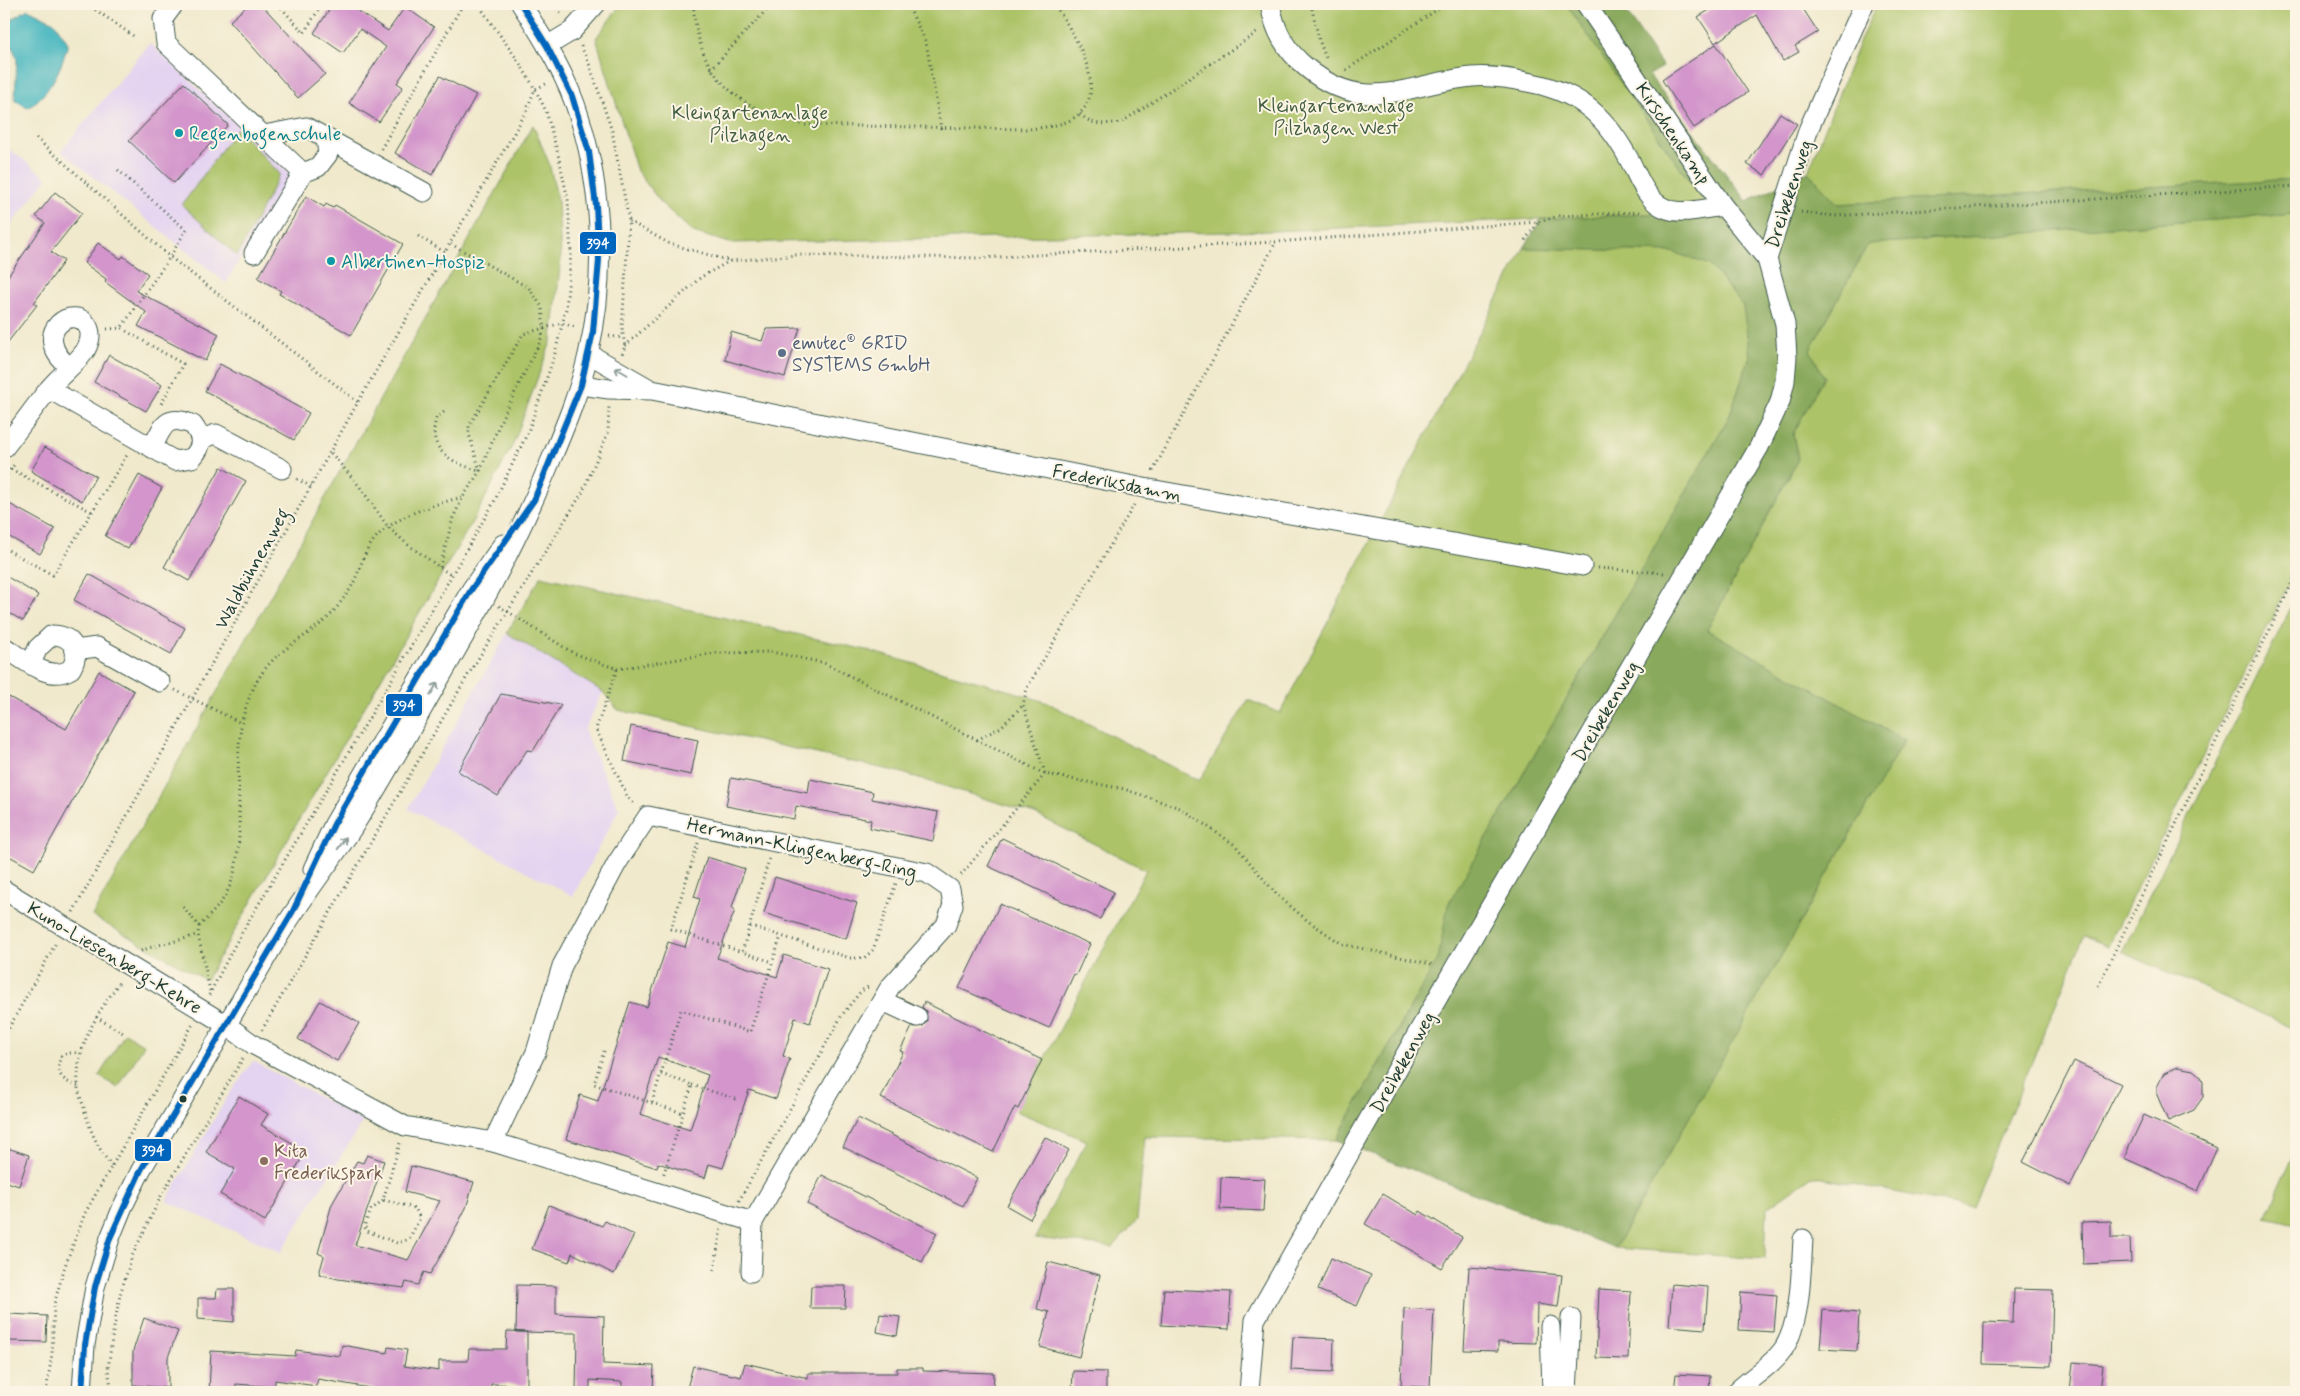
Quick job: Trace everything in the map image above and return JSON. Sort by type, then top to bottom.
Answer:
[{"type":"street","points":[[174,4],[163,19],[166,43],[303,173]]},
{"type":"street","points":[[82,1392],[84,1345],[95,1287],[110,1238],[141,1170],[293,911],[334,824],[479,594],[534,500],[580,385],[593,332],[599,260],[596,206],[589,152],[572,96],[547,46],[521,4]]},
{"type":"street","points":[[547,46],[572,31],[596,4]]},
{"type":"street","points":[[1270,4],[1280,38],[1297,60],[1328,83],[1348,92],[1385,94],[1454,79],[1483,76],[1536,84],[1569,94],[1596,112],[1622,147],[1640,183],[1658,206],[1669,210],[1723,206]]},
{"type":"street","name":"Kirschenkamp","points":[[1586,4],[1723,206],[1767,259]]},
{"type":"street","name":"Dreibekenweg","points":[[1249,1392],[1255,1320],[1454,969],[1758,447],[1780,402],[1785,381],[1785,324],[1767,259],[1809,128],[1864,4]]},
{"type":"street","points":[[264,135],[306,127],[424,192]]},
{"type":"street","points":[[254,253],[303,173],[318,167],[328,154],[326,138]]},
{"type":"street","name":"Frederiksdamm","points":[[588,354],[652,390]]},
{"type":"street","points":[[4,448],[48,389],[69,367]]},
{"type":"street","name":"Frederiksdamm","points":[[580,385],[609,389],[652,390],[1144,488],[1582,566]]},
{"type":"street","points":[[48,389],[152,448],[175,461],[185,460],[196,453],[200,448],[201,439],[194,425],[178,419],[172,420],[162,428],[152,448]]},
{"type":"street","points":[[201,439],[216,434],[282,470]]},
{"type":"street","points":[[4,647],[31,664],[51,673],[66,672],[71,669],[75,662],[74,645],[68,638],[62,635],[52,635],[38,648],[31,664]]},
{"type":"street","points":[[75,650],[97,647],[160,682]]},
{"type":"street","points":[[493,1142],[536,1052],[562,966],[617,863],[648,816]]},
{"type":"street","name":"Hermann-Klingenberg-Ring","points":[[648,816],[902,866],[927,873],[950,889]]},
{"type":"street","points":[[751,1272],[753,1222],[886,994],[946,925],[953,905],[950,889]]},
{"type":"street","name":"Kuno-Liesenberg-Kehre","points":[[4,890],[225,1024]]},
{"type":"street","points":[[886,994],[917,1017]]},
{"type":"street","points":[[225,1024],[254,1045],[406,1126],[493,1142],[753,1222]]},
{"type":"street","points":[[1736,1392],[1770,1363],[1784,1347],[1794,1321],[1801,1274],[1803,1239]]},
{"type":"street","points":[[1567,1392],[1571,1318]]},
{"type":"street","points":[[1550,1326],[1552,1392]]},
{"type":"path","points":[[87,4],[135,37]]},
{"type":"path","points":[[278,4],[304,33],[322,4]]},
{"type":"path","points":[[373,164],[463,4]]},
{"type":"path","points":[[202,1009],[238,939],[384,693],[515,462],[539,402],[566,309],[571,254],[568,200],[546,111],[519,62],[478,4]]},
{"type":"path","points":[[694,4],[693,12],[703,56],[711,69],[740,98],[780,119],[805,124],[941,129],[1028,129],[1062,123],[1080,114],[1085,108],[1090,92],[1087,65],[1075,37],[1054,4]]},
{"type":"path","points":[[711,69],[772,4]]},
{"type":"path","points":[[908,4],[926,42],[941,129]]},
{"type":"path","points":[[1311,4],[1320,40],[1328,61]]},
{"type":"path","points":[[1345,71],[1441,7]]},
{"type":"path","points":[[1080,114],[1088,122],[1098,124],[1122,122],[1253,35],[1275,24]]},
{"type":"path","points":[[590,66],[612,131],[629,221],[670,244],[731,261],[796,255],[980,258],[1276,242],[1538,222],[1559,216],[1669,210]]},
{"type":"path","name":"Waldbühnenweg","points":[[4,1037],[358,402],[525,114],[535,89]]},
{"type":"path","points":[[36,138],[170,257],[358,402]]},
{"type":"path","points":[[118,170],[186,230],[170,257],[121,328]]},
{"type":"path","points":[[1782,211],[1834,216],[2296,186]]},
{"type":"path","points":[[1525,240],[1538,222]]},
{"type":"path","points":[[418,236],[446,253]]},
{"type":"path","points":[[1045,774],[1023,706],[1027,688],[1144,488],[1276,242]]},
{"type":"path","points":[[440,567],[451,526],[463,497],[480,471],[506,409],[540,342],[544,329],[542,307],[529,288],[451,244]]},
{"type":"path","points":[[625,346],[701,277],[731,261]]},
{"type":"path","points":[[480,471],[469,434],[469,426],[523,334],[562,323],[593,332]]},
{"type":"path","points":[[444,412],[436,418],[432,431],[435,441],[445,456],[455,463],[480,471]]},
{"type":"path","points":[[331,453],[360,486],[388,527],[407,544],[479,594],[573,653],[617,669],[716,653],[772,652],[824,663],[1045,774],[1124,789],[1180,808],[1235,845],[1277,895],[1308,921],[1342,944],[1454,969]]},
{"type":"path","points":[[11,469],[92,512]]},
{"type":"path","points":[[211,992],[198,934],[199,926],[226,894],[237,861],[238,745],[241,723],[259,676],[278,653],[326,620],[348,593],[370,544],[379,534],[418,511],[440,502],[463,497]]},
{"type":"path","points":[[4,548],[53,575]]},
{"type":"path","points":[[1582,566],[1685,574]]},
{"type":"path","points":[[2098,986],[2296,575]]},
{"type":"path","points":[[617,669],[596,729],[628,798],[648,816]]},
{"type":"path","points":[[160,682],[241,723]]},
{"type":"path","points":[[977,740],[1002,727],[1023,706]]},
{"type":"path","points":[[950,889],[1045,774]]},
{"type":"path","points":[[704,827],[671,929],[773,962]]},
{"type":"path","points":[[750,926],[850,958],[864,958],[873,950],[902,866]]},
{"type":"path","points":[[742,952],[765,875]]},
{"type":"path","points":[[183,907],[199,926]]},
{"type":"path","points":[[112,1166],[100,1151],[89,1130],[78,1086],[80,1053],[96,1017],[141,951],[155,946],[180,942],[198,934]]},
{"type":"path","points":[[652,1102],[681,1010],[750,1032],[781,936]]},
{"type":"path","points":[[714,1270],[721,1228],[731,1215],[842,1015],[861,991],[869,986],[881,984],[886,994]]},
{"type":"path","points":[[112,1392],[108,1370],[112,1338],[120,1295],[132,1256],[167,1186],[238,1063],[254,1045],[275,1006]]},
{"type":"path","points":[[96,1017],[122,1033]]},
{"type":"path","points":[[604,1051],[594,1084],[683,1113]]},
{"type":"path","points":[[78,1086],[67,1083],[60,1076],[58,1065],[61,1056],[69,1052],[80,1053]]},
{"type":"path","points":[[660,1074],[736,1099]]},
{"type":"path","points":[[658,1193],[692,1084]]},
{"type":"path","points":[[383,1200],[415,1208],[420,1218],[409,1239],[397,1243],[367,1231],[364,1226],[371,1210],[383,1200],[406,1126]]},
{"type":"shaded area","points":[[150,43],[290,174],[226,283],[61,151]]},
{"type":"shaded area","points":[[4,145],[47,178],[4,234]]},
{"type":"shaded area","points":[[507,633],[603,692],[584,730],[619,809],[573,896],[408,809]]},
{"type":"shaded area","name":"Kita Frederikspark","points":[[253,1061],[363,1121],[281,1252],[166,1201],[228,1096]]},
{"type":"green space","points":[[621,4],[1566,4],[1711,211],[1274,231],[730,243],[693,232],[662,204],[637,171],[596,38]]},
{"type":"green space","points":[[1566,4],[1621,4],[1663,67],[1649,75],[1747,201],[1808,172],[1838,204],[2296,179],[2296,214],[1868,244],[1810,350],[1824,377],[1793,434],[1798,459],[1707,630],[1904,740],[1615,1248],[1336,1140],[1438,959],[1448,905],[1729,417],[1750,356],[1743,306],[1710,265],[1673,252],[1524,248],[1541,219],[1710,211]]},
{"type":"green space","points":[[1877,4],[2296,4],[2296,179],[1837,204],[1808,172],[1860,40]]},
{"type":"green space","points":[[533,125],[549,163],[558,201],[561,259],[552,339],[514,442],[479,510],[206,980],[92,916]]},
{"type":"green space","points":[[237,128],[280,174],[237,256],[182,205]]},
{"type":"green space","points":[[2296,214],[2296,570],[2108,946],[2084,936],[1972,1207],[1812,1176],[1767,1208],[1765,1259],[1615,1248],[1904,740],[1707,630],[1798,459],[1793,434],[1824,377],[1810,350],[1868,244]]},
{"type":"green space","points":[[1524,248],[1673,252],[1710,265],[1743,306],[1750,356],[1729,417],[1448,905],[1454,969],[1420,990],[1336,1140],[1145,1137],[1137,1220],[1113,1247],[1035,1238],[1087,1141],[1016,1111],[1146,870],[1035,814],[899,772],[618,710],[603,692],[507,633],[541,576],[866,650],[1018,693],[1048,703],[1199,781],[1248,700],[1280,713]]},
{"type":"green space","points":[[2296,597],[2296,1029],[2122,952]]},
{"type":"green space","points":[[125,1033],[144,1045],[118,1088],[99,1076]]},
{"type":"green space","points":[[2296,1150],[2296,1224],[2266,1217]]},
{"type":"water","points":[[28,9],[54,22],[68,43],[54,80],[43,95],[28,108],[15,100],[17,58],[4,24]]},
{"type":"building","points":[[249,4],[261,4],[325,74],[298,98],[230,21]]},
{"type":"building","points":[[333,4],[347,4],[388,31],[405,7],[434,27],[397,83],[403,87],[379,122],[349,103],[386,47],[360,29],[343,53],[314,33]]},
{"type":"building","points":[[1719,4],[1800,4],[1818,32],[1795,46],[1799,52],[1783,61],[1757,15],[1715,43],[1698,17]]},
{"type":"building","points":[[1716,44],[1748,92],[1694,128],[1662,80]]},
{"type":"building","points":[[440,76],[476,95],[432,175],[395,153]]},
{"type":"building","name":"Regenbogenschule","points":[[184,83],[228,125],[174,183],[129,141]]},
{"type":"building","points":[[1780,113],[1797,124],[1764,175],[1747,164]]},
{"type":"building","points":[[55,192],[82,213],[51,252],[64,261],[34,303],[37,305],[4,347],[4,282],[45,223],[36,216]]},
{"type":"building","name":"Albertinen-Hospiz","points":[[306,196],[324,207],[326,204],[333,208],[335,205],[403,244],[351,335],[279,294],[281,291],[258,278]]},
{"type":"building","points":[[98,243],[121,259],[123,256],[148,274],[136,291],[219,334],[205,361],[138,326],[146,312],[105,282],[106,279],[84,263]]},
{"type":"building","points":[[800,328],[785,377],[725,360],[731,332],[762,341],[766,329]]},
{"type":"building","points":[[109,355],[162,385],[146,411],[94,382]]},
{"type":"building","points":[[220,364],[309,413],[294,440],[205,391]]},
{"type":"building","points":[[45,447],[96,476],[82,501],[31,471]]},
{"type":"building","points":[[221,467],[246,481],[189,581],[164,567]]},
{"type":"building","points":[[139,475],[162,488],[128,549],[105,536]]},
{"type":"building","points":[[4,501],[55,529],[40,554],[4,534]]},
{"type":"building","points":[[89,574],[185,628],[171,654],[74,600]]},
{"type":"building","points":[[4,575],[38,595],[23,621],[4,610]]},
{"type":"building","points":[[99,671],[134,691],[34,870],[4,853],[4,706],[9,697],[66,729]]},
{"type":"building","points":[[501,694],[561,705],[533,751],[527,750],[498,796],[458,771]]},
{"type":"building","points":[[631,726],[698,740],[691,775],[624,761]]},
{"type":"building","points":[[731,778],[808,793],[810,779],[873,792],[872,799],[938,812],[933,841],[870,828],[871,820],[796,806],[794,819],[726,806]]},
{"type":"building","points":[[1002,838],[1114,892],[1100,919],[988,866]]},
{"type":"building","points":[[707,857],[745,869],[732,907],[735,910],[717,958],[777,977],[784,955],[828,969],[810,1023],[795,1018],[783,1056],[790,1059],[776,1099],[749,1090],[723,1168],[709,1164],[705,1178],[658,1163],[657,1168],[566,1139],[580,1095],[598,1101],[630,1002],[647,1007],[668,942],[685,947],[700,899],[694,897]],"holes":[[[658,1057],[708,1075],[690,1130],[640,1114]]]},
{"type":"building","points":[[775,877],[857,903],[846,939],[764,913]]},
{"type":"building","points":[[1000,904],[1090,944],[1049,1028],[959,988]]},
{"type":"building","points":[[320,1001],[359,1023],[337,1061],[298,1039]]},
{"type":"building","points":[[924,1002],[1042,1060],[1018,1109],[1015,1107],[993,1152],[881,1098],[903,1052],[900,1051],[912,1027],[923,1026],[927,1021],[926,1011],[922,1007]]},
{"type":"building","points":[[2074,1061],[2121,1084],[2070,1186],[2023,1162]]},
{"type":"building","points":[[2178,1067],[2193,1070],[2199,1075],[2203,1082],[2203,1097],[2194,1110],[2168,1121],[2157,1095],[2157,1087],[2164,1073]]},
{"type":"building","points":[[239,1096],[268,1114],[261,1125],[306,1151],[265,1221],[220,1194],[235,1169],[206,1152]]},
{"type":"building","points":[[2144,1115],[2217,1148],[2198,1191],[2124,1158]]},
{"type":"building","points":[[858,1118],[977,1178],[963,1206],[843,1147]]},
{"type":"building","points":[[1045,1137],[1069,1150],[1030,1219],[1007,1206]]},
{"type":"building","points":[[4,1147],[29,1155],[19,1186],[4,1181]]},
{"type":"building","points":[[367,1155],[384,1161],[355,1245],[408,1260],[440,1201],[405,1192],[411,1166],[474,1182],[466,1208],[443,1252],[430,1274],[424,1272],[418,1285],[406,1282],[404,1288],[338,1279],[319,1274],[324,1256],[318,1253],[332,1204],[357,1161],[363,1163]]},
{"type":"building","points":[[822,1175],[937,1233],[922,1262],[807,1204]]},
{"type":"building","points":[[1221,1177],[1265,1179],[1263,1211],[1220,1209]]},
{"type":"building","points":[[1383,1194],[1418,1215],[1420,1211],[1462,1237],[1442,1268],[1365,1224]]},
{"type":"building","points":[[549,1205],[602,1226],[605,1221],[634,1235],[614,1274],[572,1253],[569,1262],[532,1249]]},
{"type":"building","points":[[2111,1221],[2111,1238],[2130,1238],[2131,1262],[2083,1264],[2082,1222]]},
{"type":"building","points":[[1331,1258],[1371,1275],[1357,1306],[1318,1290]]},
{"type":"building","points":[[1048,1262],[1100,1275],[1079,1357],[1040,1347],[1049,1312],[1037,1309]]},
{"type":"building","points":[[1469,1267],[1562,1275],[1558,1307],[1537,1304],[1536,1343],[1498,1342],[1498,1351],[1464,1350]]},
{"type":"building","points":[[1672,1284],[1708,1287],[1705,1329],[1669,1326]]},
{"type":"building","points":[[517,1285],[556,1286],[556,1314],[604,1316],[603,1364],[654,1366],[653,1392],[622,1392],[622,1382],[590,1380],[590,1392],[576,1392],[577,1333],[516,1332]]},
{"type":"building","points":[[811,1286],[846,1286],[845,1308],[810,1308]]},
{"type":"building","points":[[217,1289],[234,1289],[234,1322],[198,1319],[198,1298],[216,1298]]},
{"type":"building","points":[[1164,1289],[1231,1292],[1229,1329],[1161,1325]]},
{"type":"building","points":[[1599,1289],[1631,1291],[1628,1359],[1596,1358]]},
{"type":"building","points":[[2014,1289],[2053,1290],[2051,1366],[1983,1364],[1984,1322],[2013,1323]]},
{"type":"building","points":[[1741,1292],[1777,1295],[1774,1332],[1739,1330]]},
{"type":"building","points":[[1404,1308],[1434,1310],[1430,1387],[1401,1386]]},
{"type":"building","points":[[1823,1310],[1859,1313],[1857,1351],[1820,1349]]},
{"type":"building","points":[[10,1314],[47,1316],[46,1342],[9,1341]]},
{"type":"building","points":[[880,1314],[900,1317],[897,1336],[877,1332]]},
{"type":"building","points":[[144,1318],[178,1331],[168,1357],[168,1388],[133,1385],[133,1351]]},
{"type":"building","points":[[507,1331],[527,1332],[527,1385],[491,1384],[491,1392],[380,1392],[381,1390],[318,1379],[316,1386],[275,1380],[275,1387],[236,1384],[235,1392],[209,1392],[211,1351],[295,1356],[296,1350],[340,1356],[342,1345],[387,1353],[388,1347],[407,1350],[404,1366],[439,1371],[439,1361],[468,1361],[469,1349],[506,1349]]},
{"type":"building","points":[[1293,1337],[1334,1339],[1333,1372],[1291,1370]]},
{"type":"building","points":[[2073,1362],[2103,1365],[2100,1392],[2070,1392]]},
{"type":"building","points":[[745,1363],[808,1378],[808,1373],[897,1373],[897,1368],[923,1368],[923,1371],[994,1373],[993,1392],[686,1392],[693,1366],[741,1377]]},
{"type":"building","points":[[1073,1371],[1106,1372],[1106,1392],[1072,1392]]},
{"type":"building","points":[[1676,1374],[1710,1376],[1709,1392],[1674,1392]]},
{"type":"transit line","name":"394","points":[[82,1392],[85,1345],[95,1287],[110,1238],[141,1170],[293,911],[334,824],[471,590],[534,500],[581,385],[593,332],[599,260],[596,206],[589,152],[572,96],[547,46],[521,4]]},
{"type":"place","name":"Regenbogenschule","points":[[179,133]]},
{"type":"place","name":"Albertinen-Hospiz","points":[[331,261]]},
{"type":"place","name":"emutec® GRID SYSTEMS GmbH","points":[[782,353]]},
{"type":"place","name":"Kita Frederikspark","points":[[264,1161]]},
{"type":"park label","name":"Kleingartenanlage Pilzhagen West","points":[[1336,116]]},
{"type":"park label","name":"Kleingartenanlage Pilzhagen","points":[[750,123]]}]
